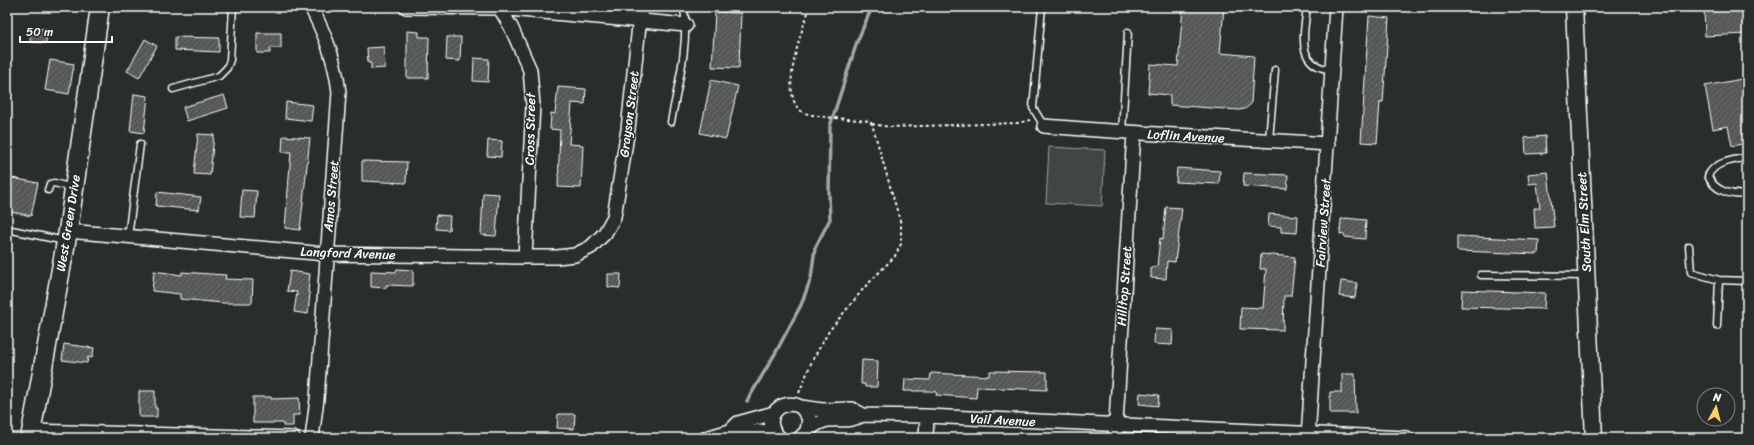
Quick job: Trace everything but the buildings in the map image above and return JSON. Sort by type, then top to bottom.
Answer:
[{"type":"main road","name":"West Green Drive","points":[[31,435],[67,237],[100,7]]},
{"type":"street","name":"Amos Street","points":[[311,7],[331,51],[337,72],[339,92],[326,254],[317,399],[312,438]]},
{"type":"street","points":[[406,7],[499,8],[686,25]]},
{"type":"street","name":"Grayson Street","points":[[613,220],[628,129],[641,7]]},
{"type":"street","name":"Fairview Street","points":[[1308,436],[1336,7]]},
{"type":"street","name":"South Elm Street","points":[[1574,7],[1594,438]]},
{"type":"street","name":"Cross Street","points":[[499,8],[511,27],[530,70],[533,105],[525,258]]},
{"type":"street","name":"Loflin Avenue","points":[[1041,121],[1128,133],[1328,144]]},
{"type":"street","name":"Hilltop Street","points":[[1115,432],[1128,133]]},
{"type":"street","name":"Langford Avenue","points":[[67,237],[128,237],[326,254],[525,258],[575,255],[591,247],[605,233],[613,220]]},
{"type":"street","points":[[706,438],[730,431],[738,423],[774,412],[783,405],[798,406],[809,418],[803,436]]},
{"type":"street","name":"Vail Avenue","points":[[798,406],[817,409],[852,409],[863,415]]},
{"type":"street","points":[[774,412],[772,424],[778,436]]},
{"type":"street","name":"Vail Avenue","points":[[803,436],[816,424],[826,420],[852,420],[863,415],[927,416],[1115,432],[1407,438]]},
{"type":"street","points":[[926,438],[927,416]]},
{"type":"street","points":[[730,431],[740,435],[761,431],[778,436]]},
{"type":"street","points":[[31,435],[293,438]]},
{"type":"lane","points":[[174,89],[219,76],[227,68],[230,60],[233,7]]},
{"type":"lane","points":[[671,122],[684,57],[686,25],[684,7]]},
{"type":"lane","points":[[1041,121],[1033,108],[1042,7]]},
{"type":"lane","points":[[1306,7],[1304,45],[1310,60],[1320,68],[1332,70]]},
{"type":"lane","points":[[1128,32],[1128,133]]},
{"type":"lane","points":[[1269,140],[1275,70]]},
{"type":"lane","points":[[128,237],[140,144]]},
{"type":"lane","points":[[1747,157],[1721,163],[1711,169],[1708,176],[1711,183],[1717,188],[1731,194],[1747,194]]},
{"type":"lane","points":[[48,190],[50,184],[54,183],[74,188]]},
{"type":"lane","points":[[7,229],[67,237]]},
{"type":"lane","points":[[1689,246],[1691,272],[1719,280],[1747,281]]},
{"type":"lane","points":[[1481,275],[1586,276]]},
{"type":"lane","points":[[1717,326],[1719,280]]},
{"type":"path","points":[[810,7],[795,54],[792,86],[796,104],[802,111],[869,121],[872,124],[890,127],[1041,121]]},
{"type":"path","points":[[798,406],[802,382],[829,331],[864,288],[895,256],[901,244],[901,224],[872,124]]},
{"type":"shaded area","points":[[1049,147],[1105,150],[1102,206],[1046,203]]},
{"type":"waterway","points":[[747,401],[776,352],[801,305],[811,278],[815,248],[830,219],[830,126],[857,42],[872,7]]}]
